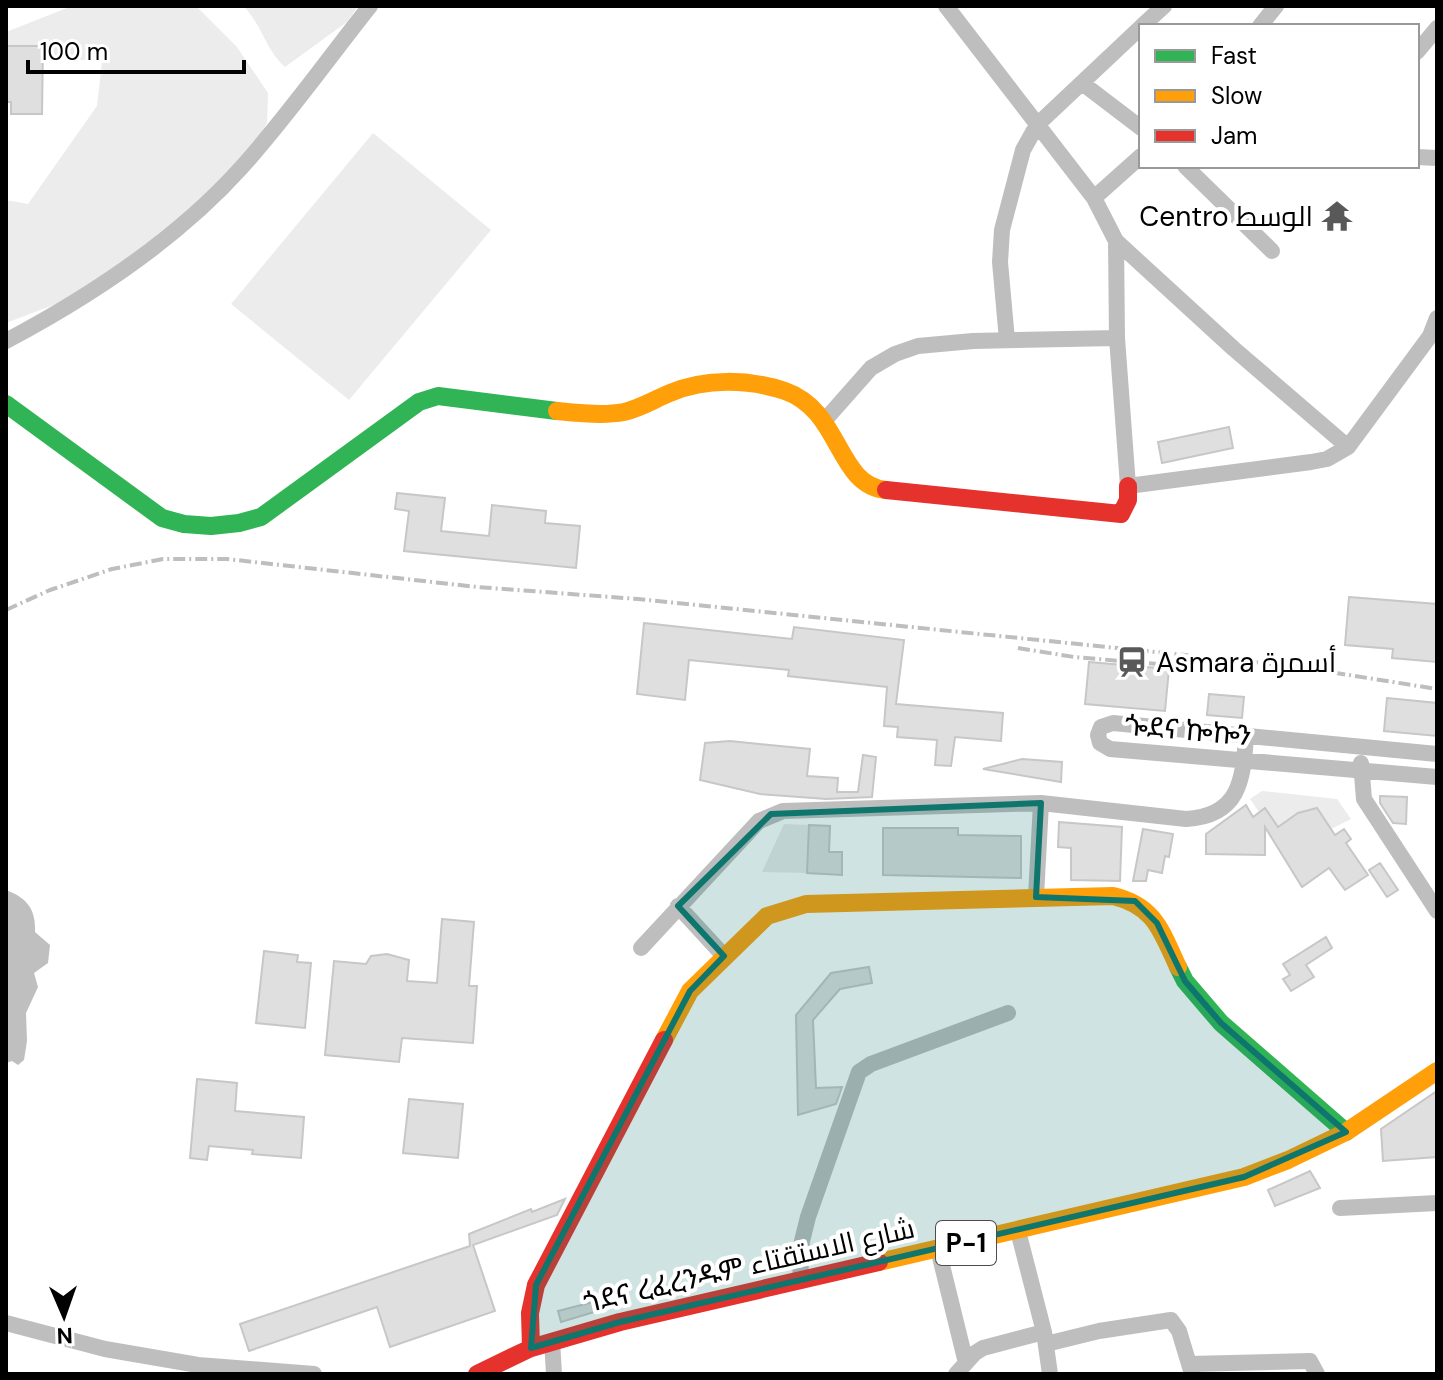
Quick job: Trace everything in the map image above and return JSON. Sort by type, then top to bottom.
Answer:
[{"type":"main road","points":[[6,404],[162,518],[183,526],[240,523],[261,517],[419,402],[438,396],[561,411],[617,413],[679,389],[743,383],[774,388],[801,398],[825,420],[855,475],[862,484],[872,489],[1121,514],[1128,500],[1128,486]]},
{"type":"main road","points":[[531,1348],[530,1313],[536,1285],[690,991],[767,916],[806,904],[1113,896],[1135,901],[1157,923],[1185,981],[1221,1023],[1346,1132]]},
{"type":"main road","name":"ጎደና ረፈረንዱም شارع الاستقتاء","points":[[477,1374],[531,1348],[620,1322],[1244,1177],[1346,1132],[1437,1071]]},
{"type":"street","points":[[6,341],[66,309],[116,275],[152,249],[212,196],[240,169],[370,6]]},
{"type":"street","points":[[946,6],[1094,198],[1116,241],[1234,349],[1348,447]]},
{"type":"street","points":[[1145,24],[1164,6]]},
{"type":"street","points":[[1262,24],[1276,6]]},
{"type":"street","points":[[1419,50],[1437,28]]},
{"type":"street","points":[[1007,340],[1000,262],[1002,230],[1023,150],[1037,125],[1139,30]]},
{"type":"street","points":[[1082,83],[1139,126]]},
{"type":"street","points":[[1094,198],[1139,158]]},
{"type":"street","points":[[1187,168],[1272,251]]},
{"type":"street","points":[[1116,241],[1117,338],[1128,486],[1327,459],[1348,447],[1430,336],[1437,318]]},
{"type":"street","points":[[825,420],[871,368],[895,354],[918,346],[1007,340],[1117,338]]},
{"type":"street","name":"ጐደና ኰኰን","points":[[1437,754],[1113,723],[1104,725],[1098,735],[1100,743],[1110,749],[1437,777]]},
{"type":"street","points":[[641,948],[759,821],[771,814],[881,806],[1041,803],[1201,818],[1227,805],[1235,796],[1240,786],[1246,737]]},
{"type":"street","points":[[1362,747],[1362,790],[1367,806],[1437,911]]},
{"type":"street","points":[[1036,897],[1041,803]]},
{"type":"street","points":[[678,906],[724,956]]},
{"type":"street","points":[[800,1281],[802,1241],[808,1217],[859,1072],[871,1064],[1008,1013]]},
{"type":"street","points":[[1340,1208],[1437,1203]]},
{"type":"street","points":[[1018,1231],[1045,1338],[1050,1374]]},
{"type":"street","points":[[938,1249],[961,1369]]},
{"type":"street","points":[[961,1369],[983,1348],[1165,1319],[1171,1320],[1179,1331],[1187,1371],[1310,1361],[1317,1374]]},
{"type":"street","points":[[6,1323],[105,1349],[198,1365],[314,1374]]},
{"type":"street","points":[[552,1341],[554,1374]]},
{"type":"highlighted area","points":[[1041,803],[1036,897],[1135,901],[1157,923],[1185,981],[1221,1023],[1346,1132],[1244,1177],[620,1322],[531,1348],[536,1285],[690,991],[724,956],[678,906],[771,814]]},
{"type":"shaded area","points":[[72,6],[197,7],[237,47],[268,93],[267,123],[247,157],[157,241],[64,301],[6,323],[6,200],[28,204],[97,106],[102,62],[6,52],[6,32]]},
{"type":"shaded area","points":[[243,6],[358,6],[347,22],[285,67]]},
{"type":"shaded area","points":[[373,133],[491,230],[349,400],[231,304]]},
{"type":"shaded area","points":[[1262,791],[1337,799],[1351,819],[1331,829],[1317,808],[1298,813],[1277,827],[1265,808],[1259,812],[1250,799]]},
{"type":"shaded area","points":[[784,824],[809,825],[807,873],[762,872]]},
{"type":"shaded area","points":[[6,890],[29,905],[35,932],[50,945],[48,963],[34,973],[38,987],[26,1013],[27,1041],[24,1060],[18,1065],[12,1061],[6,1063]]},
{"type":"building","points":[[6,46],[43,46],[42,114],[11,114],[11,102],[6,102]]},
{"type":"building","points":[[1229,427],[1233,448],[1162,463],[1158,442]]},
{"type":"building","points":[[397,493],[445,498],[441,531],[489,536],[492,505],[546,511],[545,523],[580,526],[576,568],[404,551],[409,511],[395,509]]},
{"type":"building","points":[[1349,597],[1437,604],[1437,662],[1392,658],[1393,649],[1345,645]]},
{"type":"building","points":[[644,623],[792,639],[794,627],[904,640],[896,704],[1003,713],[1001,741],[955,737],[951,766],[935,765],[937,740],[897,737],[898,727],[884,726],[887,687],[788,676],[789,670],[689,660],[685,700],[637,694]]},
{"type":"building","points":[[1089,662],[1169,669],[1165,711],[1085,704]]},
{"type":"building","points":[[1209,694],[1244,697],[1242,718],[1207,715]]},
{"type":"building","points":[[1387,698],[1437,703],[1437,736],[1384,731]]},
{"type":"building","points":[[730,741],[810,749],[807,776],[838,778],[837,792],[858,792],[863,755],[876,757],[872,797],[826,799],[760,794],[700,780],[705,743]]},
{"type":"building","points":[[1022,759],[1062,762],[1061,782],[983,769]]},
{"type":"building","points":[[1380,796],[1407,797],[1406,824],[1393,823],[1380,803]]},
{"type":"building","points":[[1246,805],[1253,817],[1265,808],[1278,827],[1298,813],[1317,808],[1335,835],[1344,829],[1351,839],[1346,843],[1368,875],[1345,890],[1329,868],[1302,887],[1265,827],[1265,855],[1206,854],[1206,834]]},
{"type":"building","points":[[1059,822],[1122,827],[1120,881],[1071,880],[1071,848],[1058,847]]},
{"type":"building","points":[[809,825],[830,826],[829,852],[842,852],[842,875],[807,873]]},
{"type":"building","points":[[883,828],[958,828],[958,835],[1021,836],[1021,878],[883,875]]},
{"type":"building","points":[[1143,829],[1173,834],[1169,857],[1165,856],[1162,873],[1148,870],[1146,881],[1133,881]]},
{"type":"building","points":[[1380,863],[1398,890],[1387,897],[1369,870]]},
{"type":"building","points":[[442,919],[474,922],[469,986],[477,986],[473,1043],[402,1038],[399,1062],[325,1055],[334,961],[366,964],[371,956],[387,954],[409,960],[407,981],[437,983]]},
{"type":"building","points":[[1326,937],[1332,948],[1306,965],[1314,977],[1291,991],[1283,979],[1290,975],[1283,964]]},
{"type":"building","points":[[264,951],[298,955],[297,962],[311,963],[305,1028],[256,1023]]},
{"type":"building","points":[[869,967],[872,983],[840,989],[813,1020],[816,1088],[842,1087],[836,1104],[798,1115],[796,1015],[831,973]]},
{"type":"building","points":[[197,1079],[237,1083],[235,1111],[304,1117],[301,1158],[209,1146],[207,1160],[190,1158]]},
{"type":"building","points":[[1437,1091],[1437,1157],[1383,1161],[1381,1129]]},
{"type":"building","points":[[409,1099],[463,1104],[458,1158],[403,1153]]},
{"type":"building","points":[[1310,1171],[1320,1188],[1275,1206],[1268,1190]]},
{"type":"building","points":[[565,1199],[557,1215],[473,1245],[495,1311],[390,1347],[377,1307],[249,1351],[240,1324],[470,1246],[469,1234]]},
{"type":"building","points":[[601,1300],[604,1309],[561,1322],[558,1311]]},
{"type":"railway","points":[[6,610],[50,590],[112,569],[163,559],[227,559],[477,587],[638,599],[1292,666],[1437,689]]},
{"type":"railway","points":[[1018,648],[1074,657],[1157,664]]},
{"type":"traffic: fast","points":[[6,404],[162,518],[211,526],[261,517],[419,402],[438,396],[557,411]]},
{"type":"traffic: fast","points":[[1178,967],[1185,981],[1221,1023],[1346,1132]]},
{"type":"traffic: slow","points":[[557,411],[624,412],[684,388],[712,383],[742,382],[771,387],[804,401],[818,414],[857,475],[870,485],[886,490]]},
{"type":"traffic: slow","points":[[664,1040],[690,991],[767,916],[806,904],[1113,896],[1127,900],[1148,913],[1161,931],[1178,967]]},
{"type":"traffic: slow","points":[[879,1262],[1244,1177],[1346,1132],[1437,1071]]},
{"type":"traffic: jam","points":[[886,490],[1121,514],[1128,500],[1128,486]]},
{"type":"traffic: jam","points":[[531,1348],[530,1313],[536,1285],[664,1040]]},
{"type":"traffic: jam","points":[[477,1374],[531,1348],[620,1322],[879,1262]]},
{"type":"place","name":"Centro الوسط","points":[[1337,216]]},
{"type":"place","name":"Asmara أسمرة","points":[[1132,662]]}]
